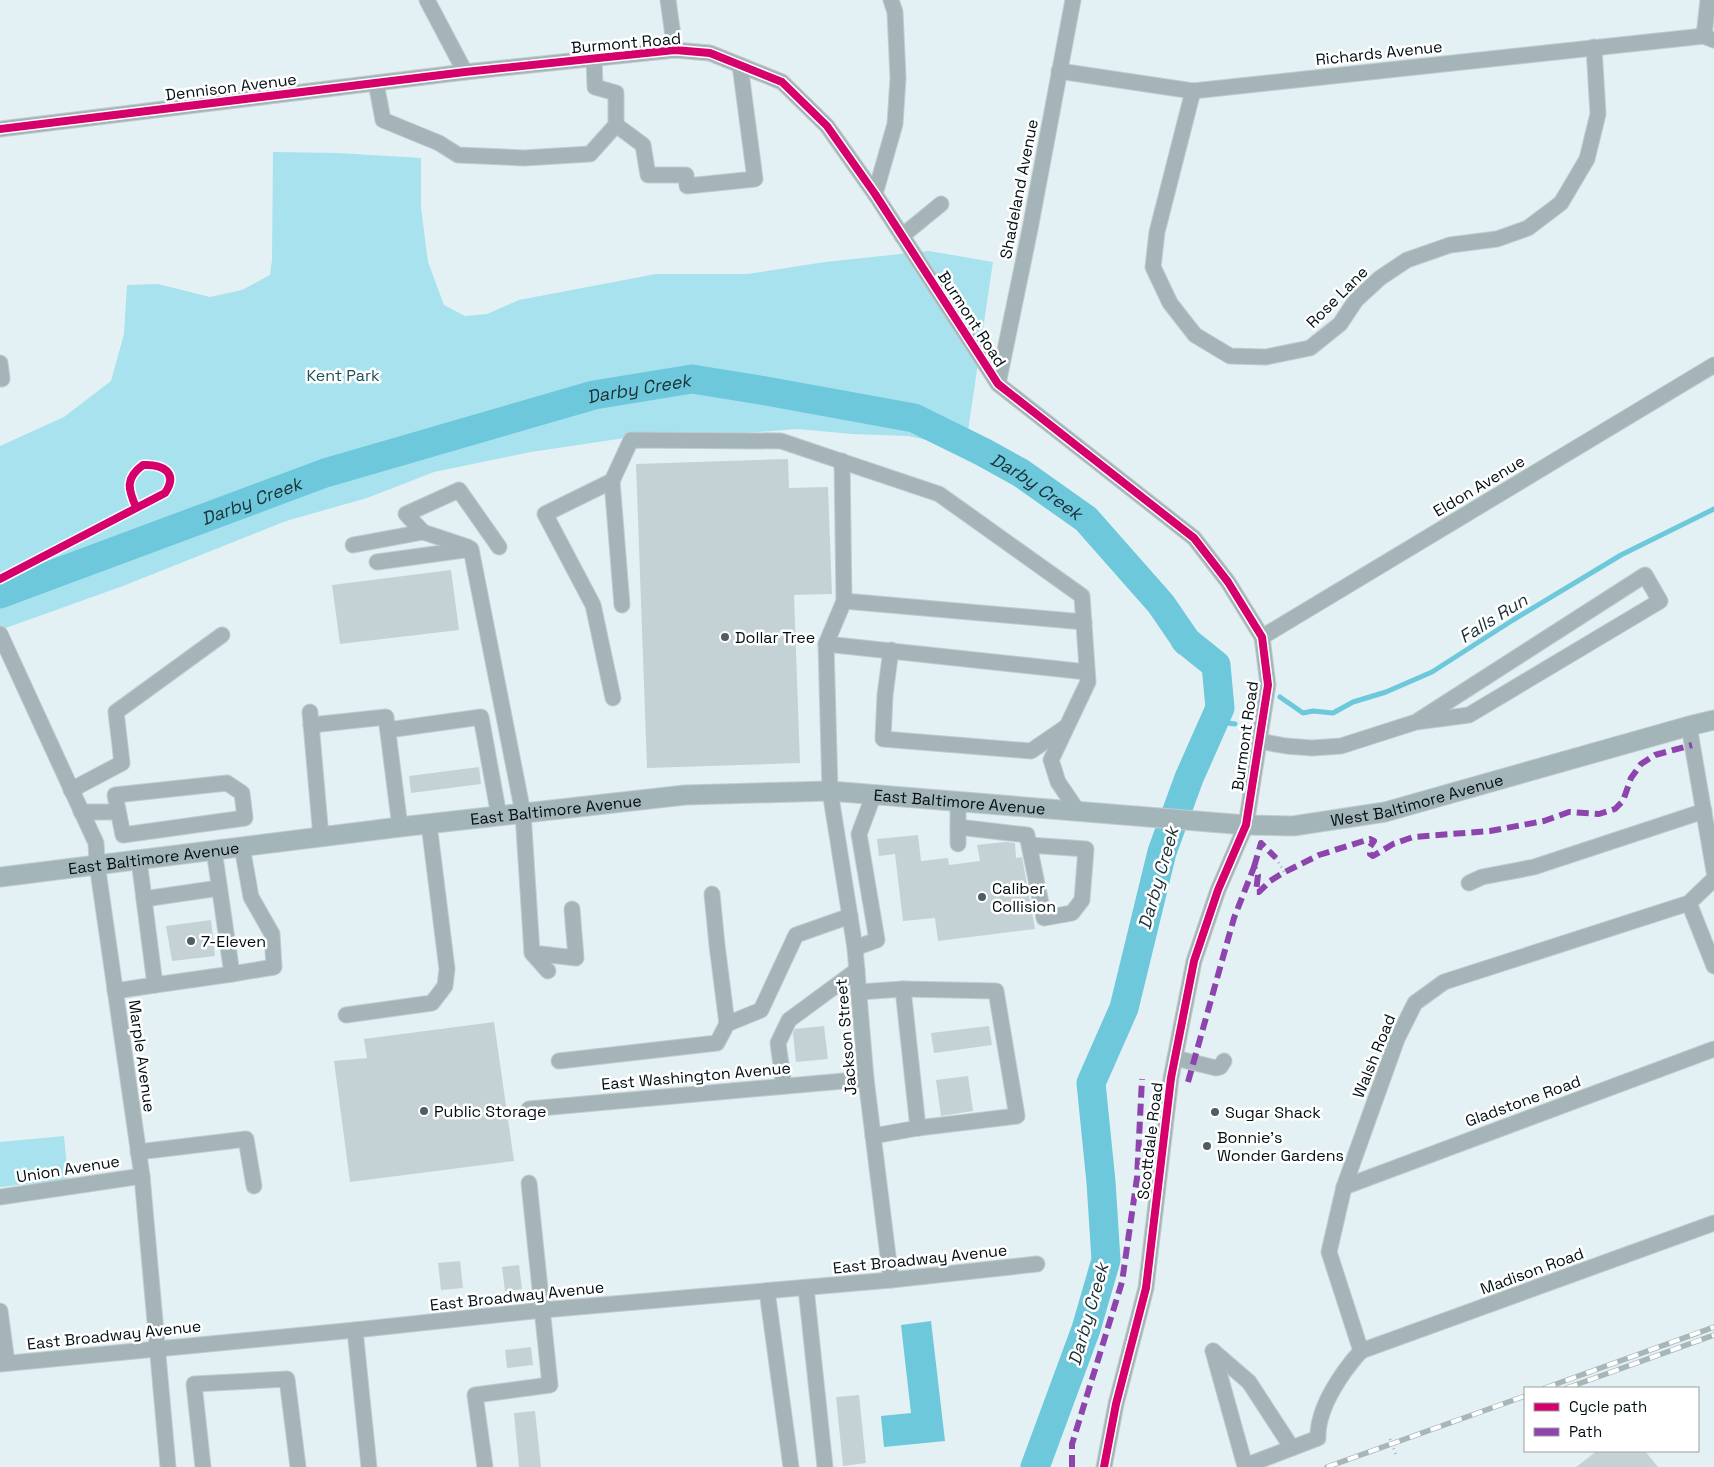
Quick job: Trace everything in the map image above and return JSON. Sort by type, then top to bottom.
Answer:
[{"type":"main road","name":"West Baltimore Avenue","points":[[1113,814],[1246,825],[1293,826],[1385,812],[1714,720]]},
{"type":"main road","name":"East Baltimore Avenue","points":[[0,877],[400,827],[685,795],[830,791],[1113,814]]},
{"type":"street","points":[[427,0],[465,72]]},
{"type":"street","points":[[668,0],[674,50]]},
{"type":"street","points":[[875,194],[895,124],[898,78],[895,12],[891,0]]},
{"type":"street","name":"Shadeland Avenue","points":[[998,384],[1030,229],[1073,0]]},
{"type":"street","points":[[1708,0],[1709,38]]},
{"type":"street","name":"Richards Avenue","points":[[1059,71],[1193,91],[1594,48],[1709,38]]},
{"type":"street","name":"Rose Lane","points":[[1193,91],[1157,232],[1153,267],[1170,303],[1196,335],[1230,356],[1266,357],[1310,348],[1340,324],[1356,300],[1380,278],[1407,260],[1450,245],[1496,239],[1528,228],[1561,202],[1588,159],[1598,114],[1594,48]]},
{"type":"street","name":"Burmont Road","points":[[465,72],[674,50],[710,53],[782,82],[827,126],[875,194],[998,384],[1194,538],[1228,582],[1262,637],[1268,685],[1246,825]]},
{"type":"street","points":[[376,83],[383,120],[439,143],[458,155],[524,158],[590,154],[616,125],[616,93],[595,86],[594,58]]},
{"type":"street","points":[[616,125],[642,144],[648,175],[686,175],[687,186],[755,179],[740,65]]},
{"type":"street","name":"Dennison Avenue","points":[[0,130],[465,72]]},
{"type":"street","points":[[902,236],[941,204]]},
{"type":"street","points":[[0,363],[2,379]]},
{"type":"street","name":"Eldon Avenue","points":[[1262,637],[1714,365]]},
{"type":"street","points":[[622,605],[612,481],[631,440],[781,441],[938,494],[1082,596],[1088,682],[1051,760],[1058,782],[1077,810]]},
{"type":"street","points":[[842,462],[844,601],[826,644],[1087,672]]},
{"type":"street","points":[[612,481],[545,514],[593,605],[613,698]]},
{"type":"street","points":[[472,549],[423,532],[406,514],[459,490],[499,547]]},
{"type":"street","points":[[353,545],[423,532]]},
{"type":"street","points":[[377,562],[472,549]]},
{"type":"street","points":[[472,549],[523,813],[532,953],[548,971]]},
{"type":"street","points":[[1259,741],[1312,748],[1341,746],[1416,722],[1469,715],[1660,601],[1645,575],[1416,722]]},
{"type":"street","points":[[844,601],[1084,622]]},
{"type":"street","name":"Marple Avenue","points":[[0,634],[96,843],[97,864],[142,1176],[168,1467]]},
{"type":"street","points":[[71,790],[122,763],[116,712],[222,635]]},
{"type":"street","name":"Jackson Street","points":[[826,644],[830,791],[855,948],[866,1079],[891,1280]]},
{"type":"street","points":[[891,650],[885,695],[883,739],[1031,750],[1067,726]]},
{"type":"street","points":[[388,730],[480,717],[499,816]]},
{"type":"street","points":[[321,837],[311,718],[386,718],[400,827]]},
{"type":"street","points":[[1689,726],[1714,871]]},
{"type":"street","points":[[228,783],[242,793],[245,818],[123,835],[118,812],[115,795],[228,783]]},
{"type":"street","points":[[855,948],[877,940],[858,834],[874,794]]},
{"type":"street","points":[[958,801],[958,844]]},
{"type":"street","points":[[1470,882],[1482,877],[1534,867],[1704,811]]},
{"type":"street","points":[[82,812],[118,812]]},
{"type":"street","points":[[346,1015],[432,1003],[445,986],[447,969],[429,824]]},
{"type":"street","name":"Scottdale Road","points":[[1104,1467],[1116,1404],[1146,1288],[1171,1078],[1194,961],[1218,890],[1246,825]]},
{"type":"street","points":[[958,827],[1027,835],[1029,845],[1044,918],[1072,913],[1082,900],[1086,849],[1029,845]]},
{"type":"street","points":[[115,991],[274,967],[272,934],[251,897],[242,848]]},
{"type":"street","points":[[214,850],[232,974]]},
{"type":"street","points":[[139,860],[155,985]]},
{"type":"street","name":"Walsh Road","points":[[1362,1351],[1329,1252],[1344,1187],[1397,1039],[1415,1004],[1444,982],[1689,903],[1714,879]]},
{"type":"street","points":[[144,899],[219,888]]},
{"type":"street","points":[[558,1061],[717,1043],[727,1024],[712,894]]},
{"type":"street","points":[[1689,903],[1714,966]]},
{"type":"street","points":[[532,953],[576,958],[572,909]]},
{"type":"street","points":[[727,1024],[761,1010],[796,935],[850,916]]},
{"type":"street","points":[[784,1086],[778,1043],[789,1020],[857,970]]},
{"type":"street","points":[[859,992],[903,989],[996,991],[1017,1116],[918,1128],[873,1136]]},
{"type":"street","points":[[903,989],[918,1128]]},
{"type":"street","name":"Gladstone Road","points":[[1344,1187],[1714,1049]]},
{"type":"street","points":[[1175,1058],[1216,1068],[1223,1064],[1224,1061]]},
{"type":"street","name":"East Washington Avenue","points":[[529,1109],[866,1079]]},
{"type":"street","points":[[138,1152],[246,1139],[254,1186]]},
{"type":"street","name":"Union Avenue","points":[[0,1197],[142,1176]]},
{"type":"street","points":[[485,1467],[475,1396],[550,1385],[529,1183]]},
{"type":"street","name":"Madison Road","points":[[1362,1351],[1714,1223]]},
{"type":"street","name":"East Broadway Avenue","points":[[3,1364],[543,1310],[891,1280],[1037,1264]]},
{"type":"street","points":[[806,1288],[825,1467]]},
{"type":"street","points":[[767,1291],[790,1467]]},
{"type":"street","points":[[0,1311],[3,1364]]},
{"type":"street","points":[[355,1330],[369,1467]]},
{"type":"street","points":[[1292,1448],[1249,1382],[1213,1351],[1246,1466],[1318,1438],[1318,1426],[1332,1393],[1346,1368],[1362,1351]]},
{"type":"street","points":[[203,1467],[194,1384],[287,1379],[298,1467]]},
{"type":"path","points":[[1276,858],[1284,872]]},
{"type":"path","points":[[1390,1439],[1396,1455]]},
{"type":"green space","name":"Kent Park","points":[[273,152],[338,153],[421,158],[421,208],[428,262],[444,305],[465,316],[487,314],[519,300],[656,274],[747,274],[825,262],[929,251],[993,262],[965,451],[950,445],[908,436],[852,434],[798,429],[694,437],[638,436],[531,452],[434,472],[367,498],[286,521],[123,586],[0,630],[0,446],[64,417],[111,381],[124,334],[127,285],[158,284],[210,297],[242,290],[270,275],[272,260]]},
{"type":"green space","points":[[64,1136],[68,1180],[0,1187],[0,1142]]},
{"type":"shaded area","points":[[931,1321],[945,1441],[884,1447],[881,1416],[911,1413],[901,1325]]},
{"type":"building","points":[[788,459],[789,488],[828,487],[832,594],[794,595],[800,763],[647,768],[636,464]]},
{"type":"building","points":[[451,570],[459,630],[340,644],[332,585]]},
{"type":"building","points":[[479,767],[481,784],[411,793],[409,776]]},
{"type":"building","name":"Caliber Collision","points":[[918,835],[921,861],[948,858],[949,865],[980,861],[977,845],[1005,842],[1015,843],[1016,858],[1022,857],[1035,929],[938,941],[935,918],[903,921],[895,854],[879,856],[877,839]]},
{"type":"building","name":"7-Eleven","points":[[211,920],[215,956],[172,961],[166,926]]},
{"type":"building","name":"Public Storage","points":[[494,1022],[514,1161],[350,1182],[334,1061],[367,1058],[364,1039]]},
{"type":"building","points":[[824,1026],[828,1059],[796,1062],[793,1033],[795,1029]]},
{"type":"building","points":[[989,1026],[992,1045],[934,1053],[931,1033]]},
{"type":"building","points":[[968,1076],[973,1111],[941,1116],[936,1080]]},
{"type":"building","points":[[460,1261],[463,1288],[441,1290],[438,1263]]},
{"type":"building","points":[[519,1265],[522,1289],[505,1291],[502,1267]]},
{"type":"building","points":[[531,1347],[533,1365],[507,1368],[505,1350]]},
{"type":"building","points":[[859,1395],[866,1463],[843,1466],[836,1397]]},
{"type":"building","points":[[535,1411],[541,1467],[519,1467],[514,1413]]},
{"type":"building","points":[[1596,1452],[1646,1452],[1658,1467],[1576,1467]]},
{"type":"waterway","name":"Darby Creek","points":[[0,594],[325,473],[594,395],[692,379],[914,418],[1021,473],[1086,519],[1161,604],[1187,642],[1185,640],[1216,665],[1220,708],[1189,778],[1162,852],[1124,1008],[1091,1083],[1101,1182],[1106,1260],[1086,1329],[1035,1467]]},
{"type":"waterway","name":"Falls Run","points":[[1280,697],[1303,713],[1313,711],[1333,713],[1353,702],[1386,692],[1432,672],[1513,620],[1621,555],[1714,509]]},
{"type":"waterway","points":[[1214,721],[1235,724]]},
{"type":"railway","points":[[1548,1387],[1714,1327]]},
{"type":"railway","points":[[1570,1387],[1714,1335]]},
{"type":"railway","points":[[1327,1467],[1524,1396]]},
{"type":"marked path","points":[[1188,1082],[1234,918],[1254,867],[1258,875],[1256,892],[1259,892],[1270,881],[1281,874],[1319,855],[1370,839],[1374,841],[1370,847],[1370,854],[1373,856],[1393,844],[1413,837],[1490,831],[1544,821],[1569,812],[1599,814],[1615,809],[1623,801],[1631,778],[1641,764],[1655,755],[1692,745]]},
{"type":"marked path","points":[[1254,867],[1261,843],[1276,858]]},
{"type":"marked path","points":[[1072,1467],[1072,1444],[1122,1282],[1137,1178],[1142,1079]]},
{"type":"cycle path","points":[[0,129],[465,72],[675,50],[710,53],[782,82],[827,126],[875,194],[998,384],[1194,538],[1228,582],[1262,637],[1268,685],[1246,825],[1218,890],[1194,961],[1171,1078],[1146,1288],[1116,1404],[1104,1467]]},
{"type":"cycle path","points":[[0,579],[165,493],[170,480],[169,475],[162,468],[143,465],[133,475],[130,489],[136,507]]},
{"type":"place","name":"Dollar Tree","points":[[725,637]]},
{"type":"place","name":"Caliber Collision","points":[[982,897]]},
{"type":"place","name":"7-Eleven","points":[[191,941]]},
{"type":"place","name":"Public Storage","points":[[424,1111]]},
{"type":"place","name":"Sugar Shack","points":[[1215,1112]]},
{"type":"place","name":"Bonnie's Wonder Gardens","points":[[1207,1146]]}]
